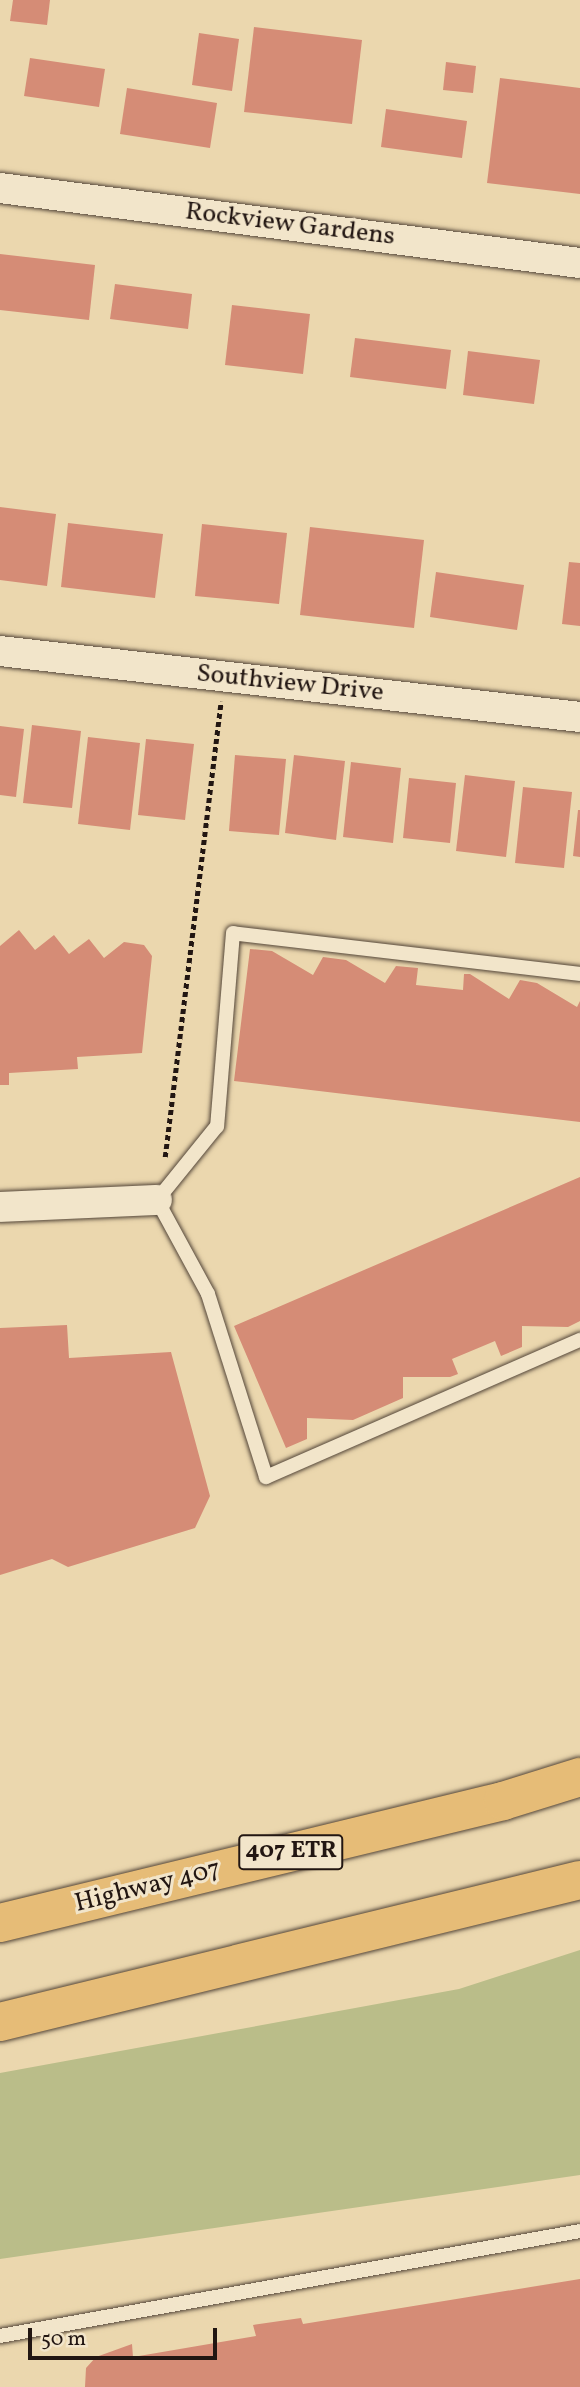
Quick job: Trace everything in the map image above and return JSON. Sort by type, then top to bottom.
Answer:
[{"type":"highway","name":"Highway 407","points":[[0,1923],[503,1801],[580,1777]]},
{"type":"highway","points":[[0,2022],[580,1880]]},
{"type":"street","name":"Rockview Gardens","points":[[0,188],[580,263]]},
{"type":"street","name":"Southview Drive","points":[[0,651],[580,716]]},
{"type":"street","points":[[0,1207],[157,1199]]},
{"type":"lane","points":[[580,974],[233,933],[217,1126],[157,1199],[208,1294],[266,1477],[580,1340]]},
{"type":"lane","points":[[0,2336],[580,2231]]},
{"type":"path","points":[[157,1199],[174,1102],[224,677]]},
{"type":"green space","points":[[580,1950],[580,2175],[0,2259],[0,2073],[459,1989]]},
{"type":"building","points":[[13,0],[50,0],[47,25],[10,21]]},
{"type":"building","points":[[254,27],[362,40],[352,124],[244,112]]},
{"type":"building","points":[[199,33],[239,39],[232,91],[192,85]]},
{"type":"building","points":[[30,58],[105,69],[99,107],[24,96]]},
{"type":"building","points":[[446,62],[476,66],[473,93],[443,90]]},
{"type":"building","points":[[500,78],[580,88],[580,194],[487,183]]},
{"type":"building","points":[[127,88],[217,103],[210,148],[120,134]]},
{"type":"building","points":[[386,109],[467,121],[462,158],[381,147]]},
{"type":"building","points":[[0,254],[95,265],[89,320],[0,310]]},
{"type":"building","points":[[115,284],[192,294],[188,329],[110,319]]},
{"type":"building","points":[[232,305],[310,314],[303,374],[225,365]]},
{"type":"building","points":[[355,338],[451,350],[446,389],[350,377]]},
{"type":"building","points":[[468,351],[540,360],[534,404],[463,395]]},
{"type":"building","points":[[0,507],[56,514],[47,586],[0,580]]},
{"type":"building","points":[[68,523],[163,534],[155,598],[61,587]]},
{"type":"building","points":[[202,524],[287,533],[279,604],[195,596]]},
{"type":"building","points":[[310,527],[424,540],[414,628],[300,615]]},
{"type":"building","points":[[569,562],[580,563],[580,626],[562,624]]},
{"type":"building","points":[[436,572],[524,585],[517,630],[430,617]]},
{"type":"building","points":[[32,725],[81,731],[72,808],[23,803]]},
{"type":"building","points":[[0,726],[24,729],[16,797],[0,795]]},
{"type":"building","points":[[88,737],[140,743],[130,830],[78,824]]},
{"type":"building","points":[[146,739],[194,744],[185,820],[138,815]]},
{"type":"building","points":[[235,755],[286,759],[279,835],[229,831]]},
{"type":"building","points":[[294,755],[345,761],[336,840],[285,833]]},
{"type":"building","points":[[351,762],[401,768],[393,843],[343,837]]},
{"type":"building","points":[[465,775],[515,781],[506,857],[456,851]]},
{"type":"building","points":[[409,778],[456,783],[450,843],[403,838]]},
{"type":"building","points":[[523,787],[572,792],[564,868],[515,863]]},
{"type":"building","points":[[580,810],[580,857],[573,856]]},
{"type":"building","points":[[19,930],[35,950],[54,935],[69,954],[89,939],[104,958],[124,942],[144,945],[152,956],[142,1053],[77,1057],[78,1069],[9,1073],[9,1085],[0,1085],[0,946]]},
{"type":"building","points":[[250,949],[272,951],[313,975],[323,957],[346,960],[385,983],[396,966],[418,968],[416,985],[463,990],[464,974],[470,974],[509,999],[520,980],[537,983],[577,1007],[580,1001],[580,1122],[234,1081]]},
{"type":"building","points":[[580,1177],[580,1321],[568,1327],[522,1326],[522,1347],[501,1356],[495,1341],[452,1359],[458,1374],[450,1377],[403,1377],[403,1398],[353,1420],[307,1418],[307,1439],[286,1448],[234,1326]]},
{"type":"building","points":[[67,1325],[69,1358],[171,1352],[210,1496],[195,1528],[68,1567],[52,1559],[0,1575],[0,1328]]},
{"type":"building","points":[[580,2279],[580,2387],[85,2387],[86,2368],[96,2357],[132,2344],[133,2357],[256,2336],[253,2325],[301,2318],[303,2324]]}]
